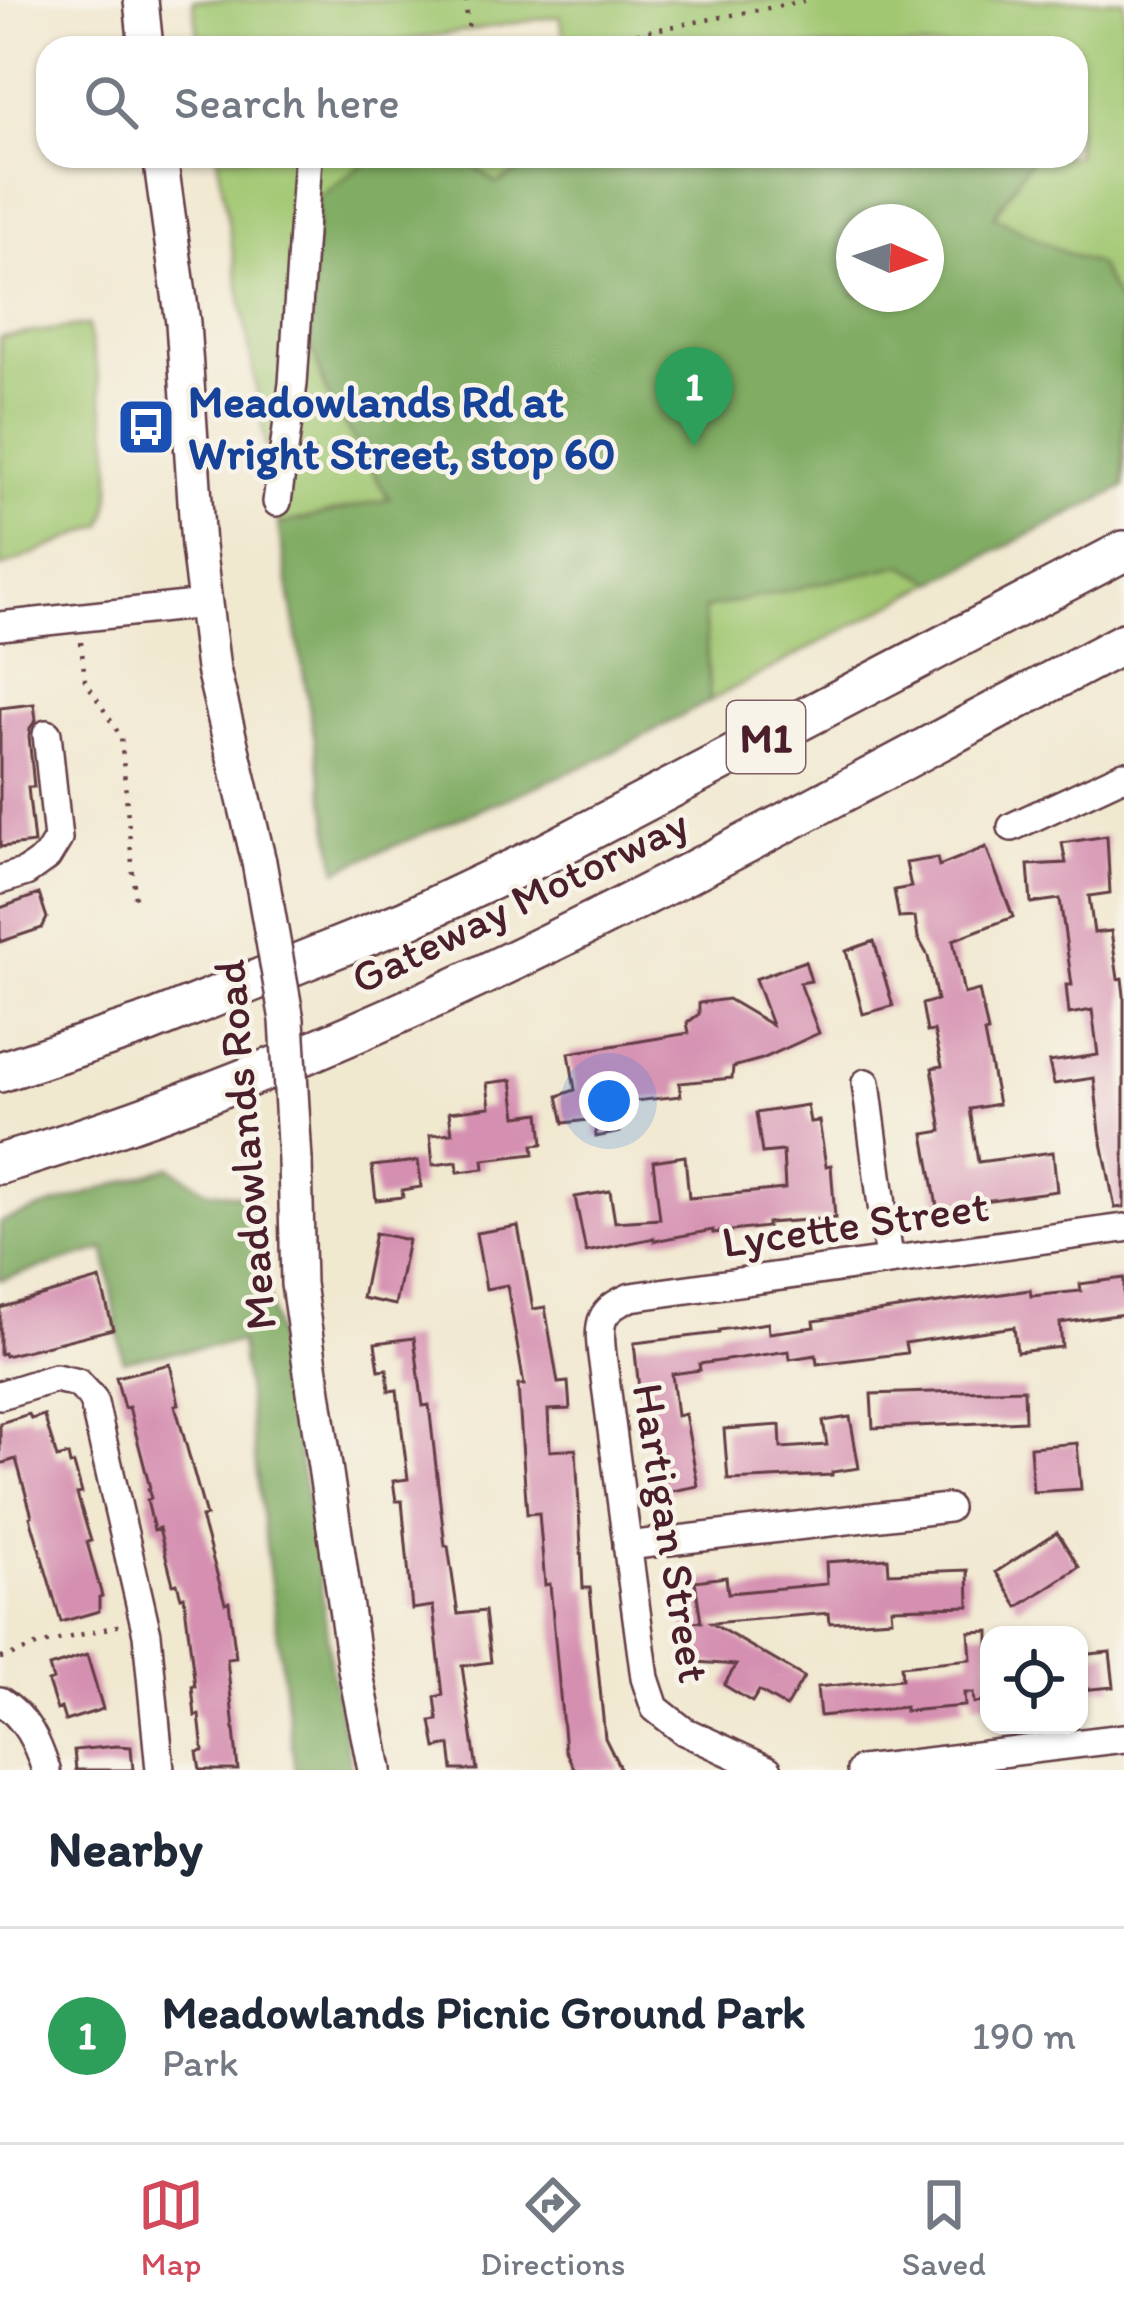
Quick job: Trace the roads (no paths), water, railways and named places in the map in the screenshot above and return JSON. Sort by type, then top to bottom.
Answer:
[{"type":"highway","name":"Gateway Motorway","points":[[0,1072],[190,1007],[406,920],[539,857],[1124,551]]},
{"type":"highway","name":"Gateway Motorway","points":[[0,1164],[114,1129],[234,1084],[438,998],[1124,643]]},
{"type":"main road","points":[[141,0],[145,36]]},
{"type":"main road","name":"Meadowlands Road","points":[[162,168],[183,323],[204,604],[213,669],[259,862],[287,1020],[301,1306],[355,1669],[375,1770]]},
{"type":"street","points":[[277,502],[293,384],[307,168]]},
{"type":"street","points":[[0,626],[204,604]]},
{"type":"street","points":[[0,880],[26,872],[47,857],[58,839],[46,734]]},
{"type":"street","points":[[1012,826],[1124,777]]},
{"type":"street","points":[[866,1083],[890,1259]]},
{"type":"street","name":"Lycette Street","points":[[603,1315],[632,1297],[1124,1228]]},
{"type":"street","name":"Hartigan Street","points":[[603,1315],[599,1333],[627,1546],[645,1678],[655,1708],[684,1731],[768,1770]]},
{"type":"street","points":[[0,1395],[56,1378],[78,1383],[93,1399],[143,1620],[160,1770]]},
{"type":"street","points":[[627,1546],[948,1508]]},
{"type":"street","points":[[0,1701],[16,1711],[37,1742],[46,1770]]},
{"type":"street","points":[[861,1770],[1095,1756],[1124,1738]]},
{"type":"place","name":"Meadowlands Rd at Wright Street, stop 60","points":[[146,427]]},
{"type":"place","name":"Meadowlands Picnic Ground Park","points":[[694,446]]}]
